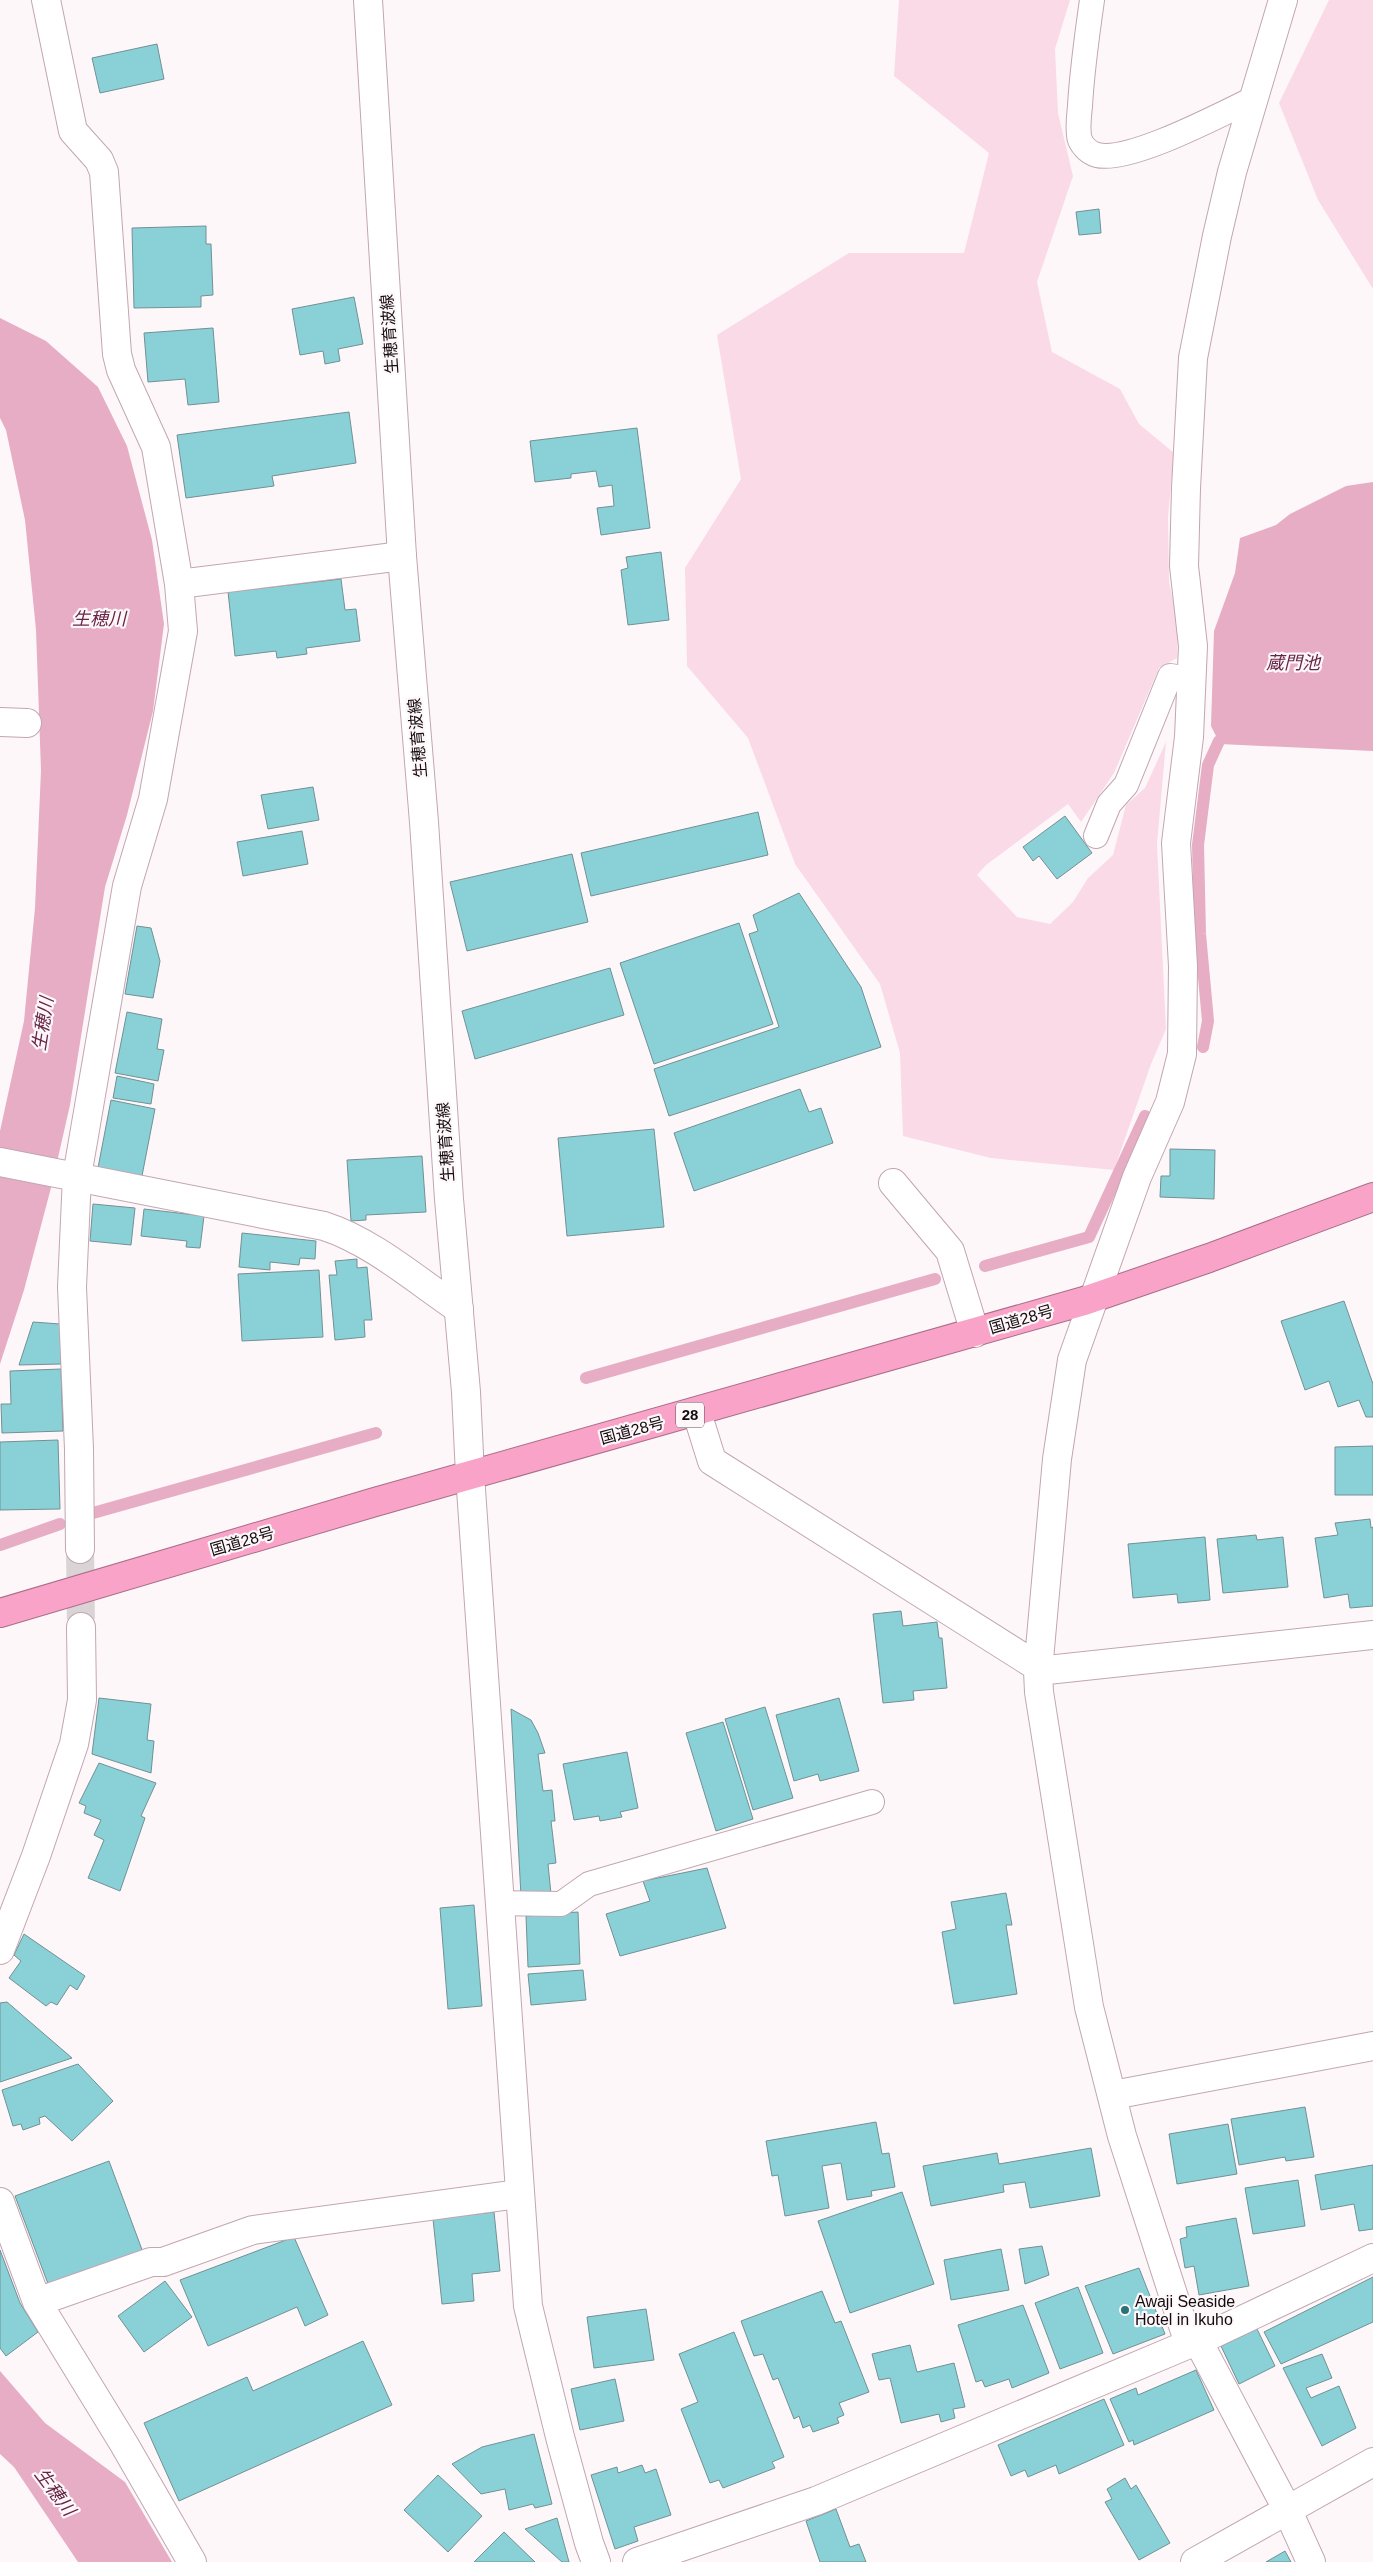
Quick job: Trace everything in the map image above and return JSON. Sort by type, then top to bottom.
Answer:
[{"type":"highway","name":"国道28号","points":[[0,1613],[1092,1298],[1209,1258],[1373,1197]]},
{"type":"street","points":[[46,0],[73,131],[99,160],[104,172],[117,354],[121,370],[156,447],[179,584],[183,631],[153,800],[127,886],[68,1175],[79,1449],[80,1549]]},
{"type":"street","name":"生穂育波線","points":[[368,0],[402,556],[459,1308],[518,2194],[528,2306],[560,2437],[596,2562]]},
{"type":"street","points":[[1284,0],[1236,156],[1217,236],[1193,358],[1184,566],[1192,646],[1189,737],[1176,843],[1183,966],[1182,1054],[1170,1102],[1137,1177],[1092,1298],[1072,1360],[1057,1459],[1038,1669],[1039,1692],[1089,2007],[1122,2136],[1193,2342],[1287,2509],[1311,2562]]},
{"type":"street","points":[[179,584],[402,556]]},
{"type":"street","points":[[0,722],[27,723]]},
{"type":"street","points":[[0,1162],[306,1222],[340,1232],[372,1250],[459,1308]]},
{"type":"street","points":[[893,1183],[950,1251],[975,1333]]},
{"type":"street","points":[[697,1413],[712,1460],[1038,1669],[1373,1635]]},
{"type":"street","points":[[0,1950],[36,1856],[72,1753],[82,1700],[81,1627]]},
{"type":"street","points":[[1113,2095],[1373,2046]]},
{"type":"street","points":[[36,2302],[151,2262],[163,2262],[253,2230],[518,2194]]},
{"type":"street","points":[[0,2202],[36,2302],[124,2444],[192,2562]]},
{"type":"street","points":[[637,2562],[816,2501],[1193,2342],[1373,2258]]},
{"type":"street","points":[[1195,2562],[1373,2462]]},
{"type":"lane","points":[[1092,0],[1082,62],[1079,122],[1080,140],[1086,150],[1096,155],[1113,155],[1151,145],[1253,99]]},
{"type":"lane","points":[[1096,836],[1110,804],[1126,785],[1170,676],[1191,679]]},
{"type":"lane","points":[[499,1903],[561,1904],[589,1884],[872,1802]]},
{"type":"shaded area","points":[[899,0],[1070,0],[1055,49],[1058,113],[1073,176],[1037,282],[1052,352],[1120,389],[1139,424],[1174,453],[1168,517],[1169,582],[1178,624],[1177,658],[1159,668],[1114,773],[1081,822],[1068,804],[986,865],[977,875],[1017,917],[1050,924],[1073,902],[1088,878],[1113,855],[1126,805],[1145,788],[1166,742],[1157,844],[1166,1029],[1151,1064],[1114,1170],[991,1158],[903,1136],[900,1053],[880,984],[795,864],[748,738],[687,666],[685,568],[741,479],[717,335],[849,253],[964,253],[989,153],[894,76]]},
{"type":"shaded area","points":[[1329,0],[1373,0],[1373,289],[1318,200],[1279,103]]},
{"type":"water","name":"生穂川","points":[[0,318],[46,341],[98,387],[127,446],[152,540],[164,624],[153,711],[127,815],[105,887],[70,1105],[52,1184],[24,1290],[0,1364],[0,1131],[24,1021],[35,908],[41,770],[36,630],[25,520],[6,430],[0,418]]},
{"type":"water","name":"蔵門池","points":[[1373,482],[1373,751],[1220,744],[1211,726],[1214,631],[1235,573],[1240,538],[1276,525],[1290,514],[1346,486]]},
{"type":"water","name":"生穂川","points":[[0,2371],[45,2423],[125,2482],[172,2562],[78,2562],[14,2467],[0,2454]]},
{"type":"building","points":[[157,44],[164,79],[100,93],[92,58]]},
{"type":"building","points":[[1099,209],[1101,233],[1079,235],[1076,212]]},
{"type":"building","points":[[206,226],[206,244],[211,244],[213,295],[201,296],[201,307],[134,308],[132,228]]},
{"type":"building","points":[[354,297],[363,344],[338,349],[340,361],[325,364],[323,351],[300,355],[292,309]]},
{"type":"building","points":[[213,328],[219,402],[188,405],[185,379],[148,382],[144,333]]},
{"type":"building","points":[[349,412],[356,463],[272,476],[274,486],[186,498],[177,435]]},
{"type":"building","points":[[637,428],[650,528],[601,535],[597,508],[614,506],[612,485],[599,487],[596,471],[571,474],[571,478],[535,482],[530,441]]},
{"type":"building","points":[[661,552],[669,620],[628,625],[621,570],[628,568],[626,557]]},
{"type":"building","points":[[341,579],[345,610],[356,609],[360,641],[306,648],[307,654],[277,658],[276,651],[235,656],[228,592]]},
{"type":"building","points":[[313,787],[319,820],[268,829],[261,795]]},
{"type":"building","points":[[758,812],[768,855],[591,896],[581,853]]},
{"type":"building","points":[[1065,816],[1092,853],[1057,879],[1039,856],[1033,861],[1023,847]]},
{"type":"building","points":[[302,831],[308,864],[243,876],[237,842]]},
{"type":"building","points":[[572,854],[588,922],[467,951],[450,882]]},
{"type":"building","points":[[799,893],[861,987],[881,1047],[669,1116],[654,1069],[779,1027],[749,934],[758,931],[753,915]]},
{"type":"building","points":[[739,923],[773,1024],[654,1064],[620,963]]},
{"type":"building","points":[[137,926],[151,928],[160,961],[153,998],[125,994]]},
{"type":"building","points":[[610,968],[624,1015],[475,1059],[462,1011]]},
{"type":"building","points":[[127,1012],[162,1019],[157,1049],[164,1050],[158,1081],[115,1073]]},
{"type":"building","points":[[117,1076],[154,1084],[151,1104],[113,1098]]},
{"type":"building","points":[[800,1089],[809,1112],[821,1108],[833,1143],[694,1191],[674,1133]]},
{"type":"building","points":[[111,1100],[155,1109],[141,1181],[97,1173]]},
{"type":"building","points":[[654,1129],[664,1227],[567,1236],[558,1138]]},
{"type":"building","points":[[1170,1149],[1215,1150],[1214,1199],[1160,1197],[1161,1176],[1170,1176]]},
{"type":"building","points":[[422,1156],[426,1212],[366,1215],[366,1220],[351,1221],[347,1160]]},
{"type":"building","points":[[93,1204],[135,1208],[131,1245],[90,1241]]},
{"type":"building","points":[[144,1209],[204,1216],[200,1248],[186,1247],[187,1241],[141,1236]]},
{"type":"building","points":[[242,1233],[316,1241],[315,1259],[300,1258],[299,1265],[270,1262],[270,1270],[239,1267]]},
{"type":"building","points":[[357,1259],[357,1268],[367,1267],[372,1320],[364,1320],[365,1337],[335,1340],[329,1275],[337,1275],[335,1261]]},
{"type":"building","points":[[319,1270],[323,1337],[242,1341],[238,1274]]},
{"type":"building","points":[[1344,1301],[1373,1384],[1373,1417],[1366,1417],[1359,1400],[1338,1407],[1329,1381],[1305,1390],[1281,1321]]},
{"type":"building","points":[[33,1322],[60,1324],[61,1364],[19,1365]]},
{"type":"building","points":[[61,1369],[63,1431],[2,1433],[1,1404],[11,1404],[10,1371]]},
{"type":"building","points":[[58,1440],[60,1509],[0,1510],[0,1442]]},
{"type":"building","points":[[1373,1446],[1373,1495],[1335,1495],[1335,1447]]},
{"type":"building","points":[[1370,1519],[1371,1528],[1373,1527],[1373,1606],[1350,1608],[1348,1594],[1324,1598],[1315,1538],[1338,1535],[1335,1523]]},
{"type":"building","points":[[1256,1535],[1257,1540],[1283,1537],[1288,1587],[1223,1593],[1217,1539]]},
{"type":"building","points":[[1205,1537],[1210,1600],[1178,1603],[1177,1594],[1133,1598],[1128,1544]]},
{"type":"building","points":[[901,1611],[903,1626],[937,1622],[939,1638],[942,1638],[947,1688],[913,1691],[914,1700],[883,1703],[873,1614]]},
{"type":"building","points":[[99,1698],[151,1704],[147,1740],[154,1741],[151,1773],[92,1754]]},
{"type":"building","points":[[839,1698],[859,1771],[820,1781],[818,1774],[794,1781],[776,1715]]},
{"type":"building","points":[[765,1707],[793,1798],[753,1810],[725,1719]]},
{"type":"building","points":[[511,1709],[531,1720],[545,1753],[538,1754],[543,1791],[552,1790],[555,1821],[551,1821],[556,1863],[548,1864],[551,1894],[521,1896]]},
{"type":"building","points":[[723,1722],[753,1819],[716,1831],[686,1733]]},
{"type":"building","points":[[627,1752],[638,1808],[620,1812],[622,1817],[600,1821],[599,1816],[574,1820],[563,1764]]},
{"type":"building","points":[[99,1763],[156,1783],[141,1816],[145,1818],[120,1891],[88,1878],[104,1840],[94,1835],[101,1820],[84,1813],[86,1806],[79,1803]]},
{"type":"building","points":[[707,1868],[726,1928],[620,1956],[606,1914],[650,1901],[643,1881]]},
{"type":"building","points":[[1006,1893],[1012,1925],[1006,1925],[1017,1994],[954,2004],[942,1932],[956,1929],[951,1902]]},
{"type":"building","points":[[474,1905],[482,2006],[448,2009],[440,1908]]},
{"type":"building","points":[[578,1912],[580,1964],[528,1967],[526,1916]]},
{"type":"building","points":[[24,1934],[85,1976],[77,1990],[70,1985],[57,2005],[51,2002],[46,2006],[9,1978],[21,1961],[14,1955]]},
{"type":"building","points":[[583,1970],[586,2000],[531,2005],[528,1974]]},
{"type":"building","points":[[7,2002],[72,2058],[0,2082],[0,2003]]},
{"type":"building","points":[[78,2064],[113,2101],[72,2141],[45,2116],[39,2118],[40,2124],[23,2130],[21,2124],[13,2126],[2,2090]]},
{"type":"building","points":[[1305,2107],[1314,2157],[1286,2161],[1285,2157],[1239,2165],[1231,2119]]},
{"type":"building","points":[[876,2122],[882,2154],[889,2153],[895,2187],[871,2191],[872,2196],[847,2200],[841,2163],[822,2166],[829,2208],[785,2216],[778,2175],[772,2176],[766,2141]]},
{"type":"building","points":[[1228,2124],[1237,2174],[1177,2184],[1169,2134]]},
{"type":"building","points":[[1091,2148],[1100,2196],[1030,2208],[1025,2182],[1003,2185],[1004,2192],[931,2206],[923,2166],[997,2153],[999,2164]]},
{"type":"building","points":[[109,2161],[144,2255],[50,2289],[15,2196]]},
{"type":"building","points":[[1373,2165],[1373,2229],[1359,2231],[1354,2204],[1321,2210],[1315,2175]]},
{"type":"building","points":[[1298,2180],[1305,2226],[1253,2234],[1245,2188]]},
{"type":"building","points":[[902,2192],[934,2284],[850,2313],[818,2221]]},
{"type":"building","points":[[494,2212],[500,2271],[472,2274],[474,2301],[442,2304],[433,2219]]},
{"type":"building","points":[[1236,2218],[1249,2286],[1199,2295],[1194,2266],[1185,2268],[1180,2239],[1187,2237],[1186,2227]]},
{"type":"building","points":[[294,2237],[328,2315],[305,2326],[297,2307],[208,2346],[180,2280]]},
{"type":"building","points":[[1042,2246],[1049,2275],[1025,2284],[1019,2249]]},
{"type":"building","points":[[1001,2249],[1009,2290],[951,2300],[944,2260]]},
{"type":"building","points":[[0,2250],[20,2303],[38,2332],[6,2356],[0,2348]]},
{"type":"building","name":"Awaji Seaside Hotel in Ikuho","points":[[1139,2268],[1165,2334],[1113,2354],[1085,2286]]},
{"type":"building","points":[[1373,2277],[1373,2322],[1281,2364],[1264,2332]]},
{"type":"building","points":[[165,2281],[192,2317],[144,2352],[118,2316]]},
{"type":"building","points":[[1078,2287],[1103,2353],[1060,2369],[1035,2303]]},
{"type":"building","points":[[822,2291],[835,2323],[841,2321],[869,2392],[839,2403],[844,2415],[837,2418],[839,2423],[813,2432],[810,2425],[803,2428],[799,2416],[794,2419],[778,2378],[773,2380],[763,2354],[754,2356],[741,2321]]},
{"type":"building","points":[[1023,2305],[1049,2373],[1012,2388],[1009,2379],[985,2387],[982,2380],[976,2382],[958,2325]]},
{"type":"building","points":[[646,2309],[654,2360],[594,2368],[587,2317]]},
{"type":"building","points":[[1257,2329],[1275,2366],[1239,2384],[1221,2346]]},
{"type":"building","points":[[734,2332],[784,2457],[772,2462],[775,2468],[723,2488],[719,2480],[710,2483],[681,2409],[698,2402],[679,2354]]},
{"type":"building","points":[[363,2341],[392,2405],[179,2501],[144,2423],[247,2377],[253,2391]]},
{"type":"building","points":[[910,2345],[917,2372],[954,2363],[965,2407],[953,2409],[955,2418],[941,2422],[939,2414],[901,2423],[890,2378],[879,2380],[872,2354]]},
{"type":"building","points":[[1322,2354],[1332,2378],[1306,2388],[1311,2398],[1339,2386],[1356,2428],[1322,2446],[1283,2368]]},
{"type":"building","points":[[1196,2370],[1214,2410],[1134,2445],[1133,2440],[1129,2442],[1110,2399],[1136,2388],[1138,2395]]},
{"type":"building","points":[[615,2379],[624,2421],[580,2430],[571,2389]]},
{"type":"building","points":[[1104,2399],[1124,2445],[1059,2474],[1056,2465],[1028,2477],[1025,2470],[1011,2476],[998,2445]]},
{"type":"building","points":[[534,2434],[552,2504],[535,2508],[533,2504],[509,2510],[505,2489],[481,2494],[452,2464],[482,2447]]},
{"type":"building","points":[[642,2465],[645,2473],[656,2469],[671,2515],[634,2527],[638,2541],[615,2549],[591,2475],[617,2467],[618,2473]]},
{"type":"building","points":[[438,2475],[482,2516],[448,2552],[404,2510]]},
{"type":"building","points":[[1125,2478],[1131,2489],[1136,2485],[1170,2543],[1139,2560],[1105,2502],[1112,2499],[1107,2489]]},
{"type":"building","points":[[836,2509],[850,2547],[859,2544],[866,2562],[820,2562],[806,2521]]},
{"type":"building","points":[[557,2518],[569,2562],[562,2562],[525,2529]]},
{"type":"building","points":[[504,2532],[535,2562],[474,2562]]},
{"type":"building","points":[[1285,2551],[1291,2562],[1266,2562]]},
{"type":"waterway","points":[[1203,1047],[1208,1021],[1200,934],[1198,845],[1208,765],[1219,741]]},
{"type":"waterway","points":[[985,1266],[1089,1237],[1145,1116]]},
{"type":"waterway","points":[[586,1378],[935,1279]]},
{"type":"waterway","points":[[93,1513],[376,1433]]},
{"type":"waterway","points":[[0,1545],[60,1524]]},
{"type":"tunnel","points":[[80,1549],[81,1627]]},
{"type":"place","name":"Awaji Seaside Hotel in Ikuho","points":[[1125,2310]]}]
